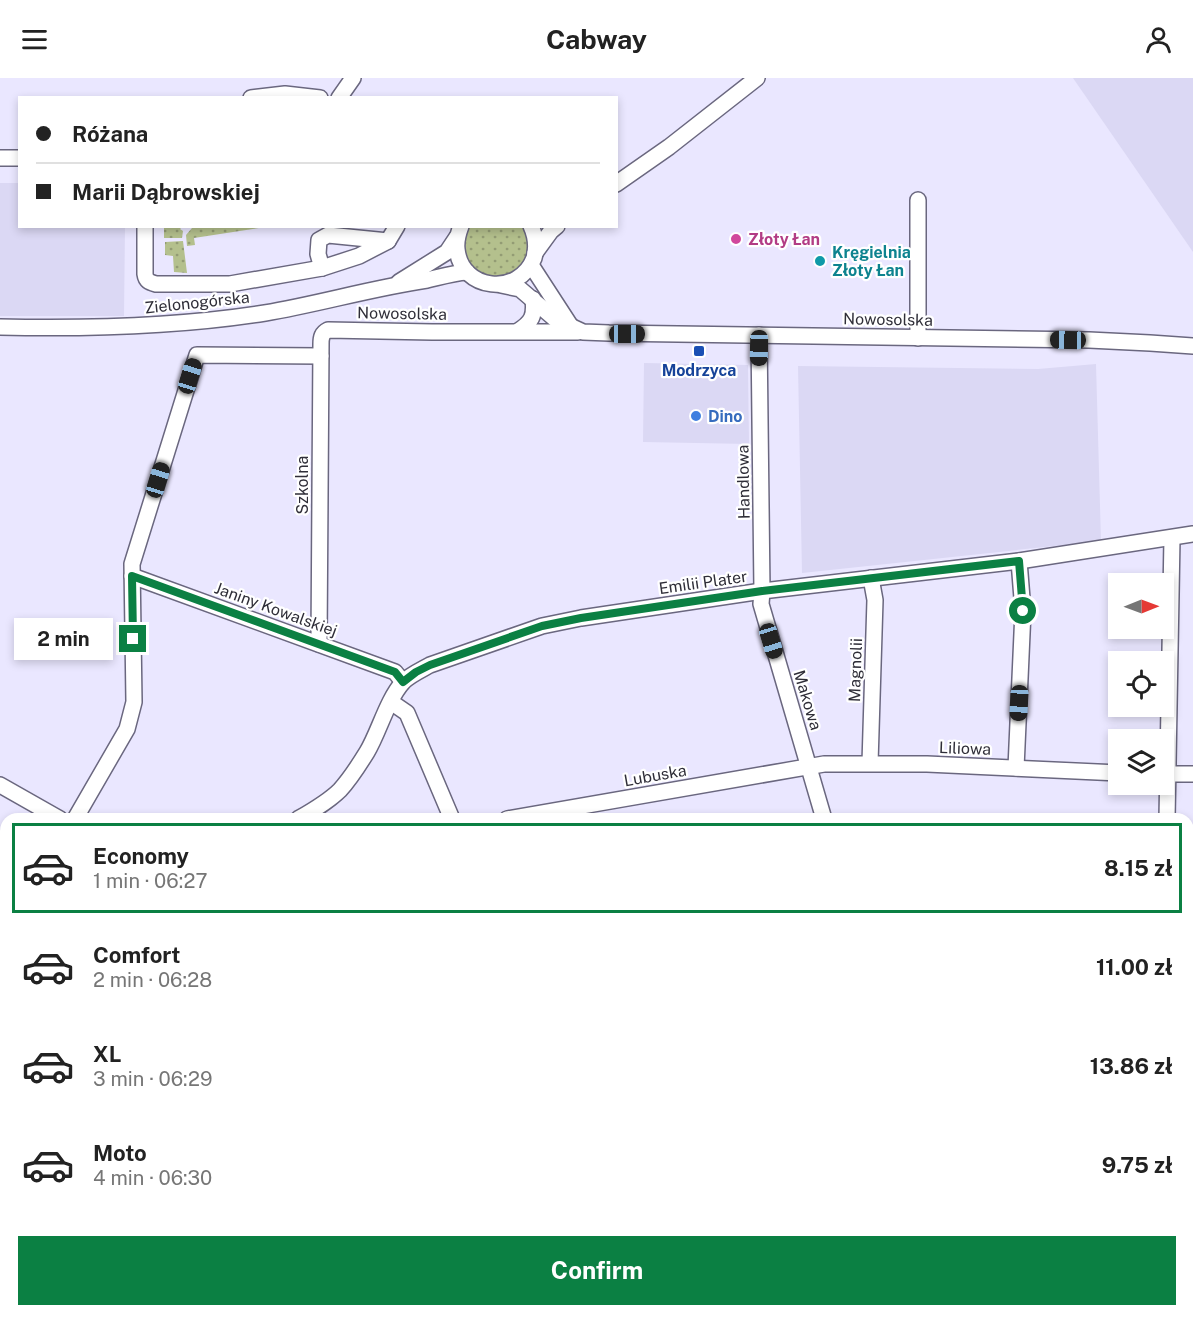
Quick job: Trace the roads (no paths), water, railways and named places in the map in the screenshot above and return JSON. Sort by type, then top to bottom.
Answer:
[{"type":"street","points":[[340,96],[353,78]]},
{"type":"street","points":[[618,183],[669,147],[757,78]]},
{"type":"street","points":[[268,96],[285,94],[303,96]]},
{"type":"street","points":[[0,158],[18,158]]},
{"type":"street","points":[[918,200],[918,338]]},
{"type":"street","points":[[145,228],[145,274],[149,282],[156,284],[230,284],[322,268],[359,256],[388,241],[396,228]]},
{"type":"street","points":[[532,228],[536,240],[533,259],[576,328]]},
{"type":"street","points":[[501,285],[524,274],[554,228]]},
{"type":"street","points":[[459,232],[458,256],[467,272]]},
{"type":"street","name":"Zielonogórska","points":[[394,285],[447,252],[459,232]]},
{"type":"street","points":[[322,268],[318,254],[319,240],[328,235],[388,241]]},
{"type":"street","name":"Nowosolska","points":[[467,272],[477,280],[489,284],[520,289],[555,319],[576,328]]},
{"type":"street","name":"Zielonogórska","points":[[0,327],[75,328],[208,320],[265,313],[467,272]]},
{"type":"street","points":[[518,331],[532,318],[533,299]]},
{"type":"street","name":"Nowosolska","points":[[328,330],[432,332],[576,328],[609,333],[1089,340],[1193,346]]},
{"type":"street","name":"Szkolna","points":[[320,644],[321,338],[328,330]]},
{"type":"street","name":"Handlowa","points":[[759,335],[762,591]]},
{"type":"street","points":[[79,813],[128,729],[134,702],[132,564],[197,355],[321,356]]},
{"type":"street","name":"Emilii Plater","points":[[308,813],[340,790],[368,750],[403,682],[430,665],[542,626],[762,591],[1019,561],[1193,534]]},
{"type":"street","points":[[1167,729],[1172,537]]},
{"type":"street","points":[[1016,768],[1023,611],[1019,561]]},
{"type":"street","name":"Janiny Kowalskiej","points":[[132,576],[395,672],[403,682]]},
{"type":"street","name":"Magnolii","points":[[870,763],[875,600],[871,578]]},
{"type":"street","name":"Makowa","points":[[762,591],[761,604],[765,620],[822,813]]},
{"type":"street","points":[[391,702],[407,714],[449,813]]},
{"type":"street","name":"Liliowa","points":[[809,767],[824,764],[870,763],[1108,772]]},
{"type":"street","name":"Lubuska","points":[[542,813],[809,767]]},
{"type":"street","points":[[1174,774],[1193,774]]},
{"type":"street","points":[[0,785],[49,813]]},
{"type":"street","points":[[1166,795],[1167,813]]},
{"type":"place","name":"Złoty Łan","points":[[736,239]]},
{"type":"place","name":"Kręgielnia Złoty Łan","points":[[820,261]]},
{"type":"place","name":"Modrzyca","points":[[699,351]]},
{"type":"place","name":"Dino","points":[[696,416]]}]
